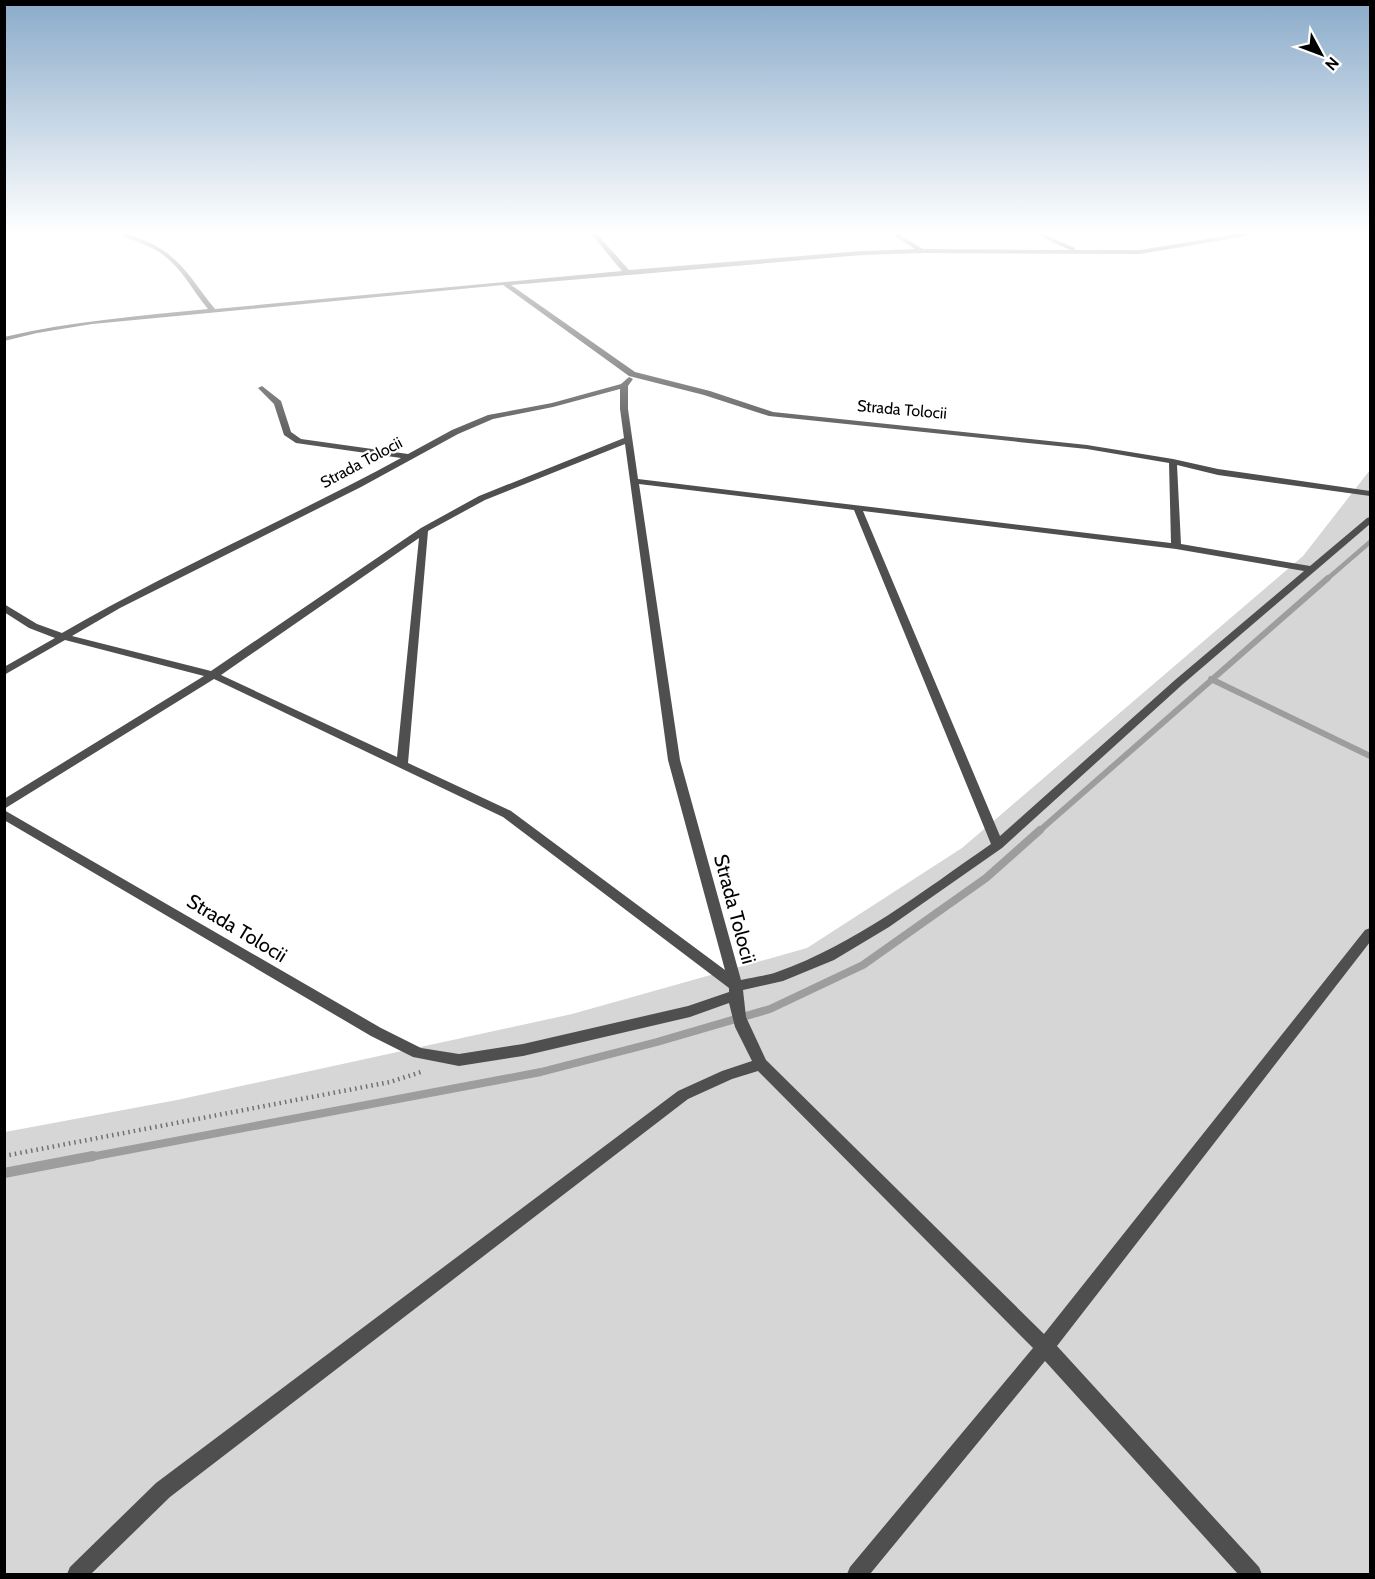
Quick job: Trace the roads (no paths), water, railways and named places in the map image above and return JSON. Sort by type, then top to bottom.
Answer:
[{"type":"street","points":[[210,308],[214,312]]},
{"type":"street","points":[[4,339],[92,322],[257,308]]},
{"type":"street","name":"Strada Tolocii","points":[[539,308],[632,374],[788,417],[1088,447],[1173,461],[1218,472],[1371,493]]},
{"type":"street","points":[[624,386],[632,374]]},
{"type":"street","name":"Strada Tolocii","points":[[4,672],[116,606],[455,432],[491,417],[554,405],[624,386],[624,409],[674,760],[736,995]]},
{"type":"street","points":[[262,388],[278,403],[287,433],[299,441],[410,457]]},
{"type":"street","points":[[4,804],[213,675],[424,530],[482,498],[629,439]]},
{"type":"street","points":[[1173,461],[1176,546]]},
{"type":"street","points":[[635,482],[1176,546],[1311,569]]},
{"type":"street","points":[[858,509],[998,845]]},
{"type":"street","points":[[1252,1575],[1045,1347],[761,1064],[743,1032],[736,995],[829,956],[884,924],[998,845],[1179,682],[1371,520]]},
{"type":"street","points":[[402,763],[424,530]]},
{"type":"street","points":[[4,607],[33,626],[63,637]]},
{"type":"street","name":"Strada Tolocii","points":[[63,637],[213,675],[507,814],[736,995]]},
{"type":"street","name":"Strada Tolocii","points":[[4,814],[376,1032],[418,1053],[459,1060],[523,1050],[690,1011],[736,995]]},
{"type":"street","points":[[857,1575],[1045,1347],[1371,933]]},
{"type":"street","points":[[77,1575],[163,1490],[683,1095],[727,1075],[761,1064]]},
{"type":"waterway","points":[[1326,580],[1370,542]]},
{"type":"waterway","points":[[1212,680],[1328,578]]},
{"type":"waterway","points":[[1038,832],[1212,680]]},
{"type":"waterway","points":[[1212,680],[1370,756]]},
{"type":"waterway","points":[[85,1158],[541,1072],[657,1042],[770,1009],[863,965],[986,878],[1040,830]]},
{"type":"waterway","points":[[4,1173],[93,1156]]}]
